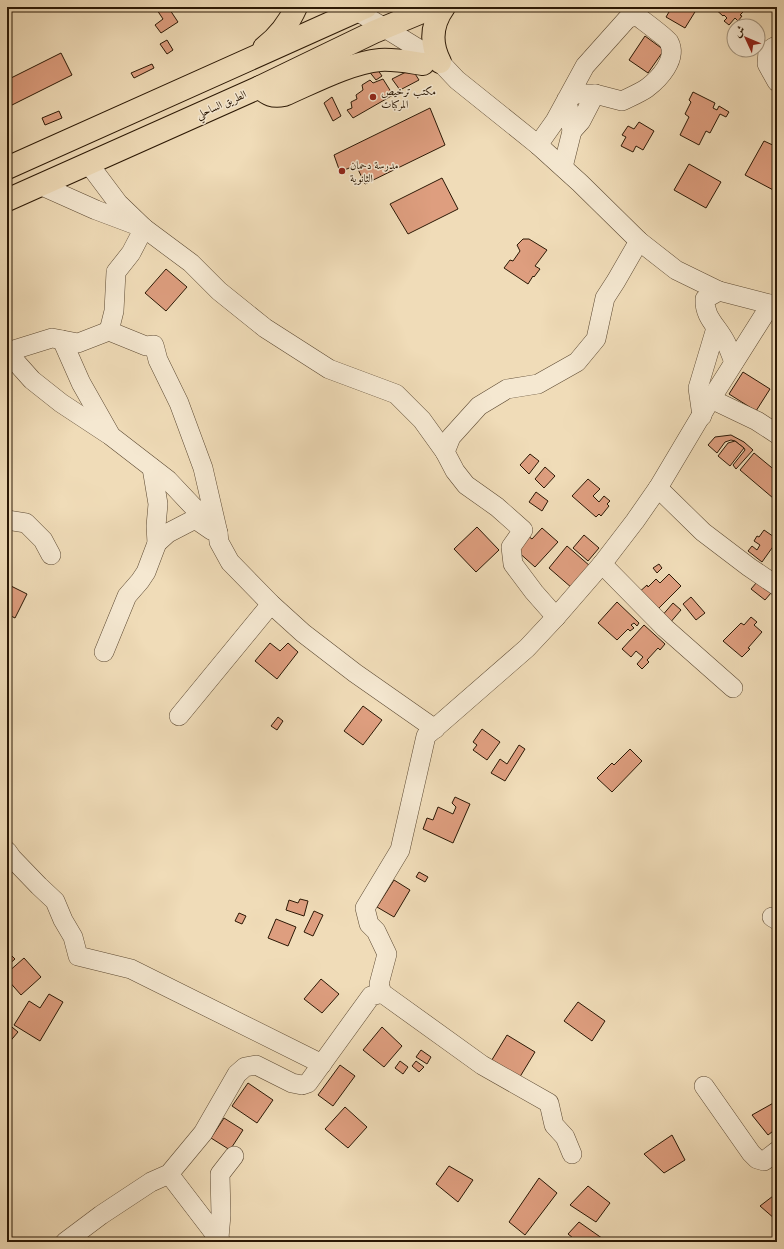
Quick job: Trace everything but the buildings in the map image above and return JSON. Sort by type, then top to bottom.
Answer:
[{"type":"highway","points":[[246,61],[277,36],[285,26],[296,7]]},
{"type":"highway","name":"الطريق الساحلي","points":[[7,200],[260,87],[380,30],[434,7]]},
{"type":"highway","points":[[260,87],[264,92],[277,96],[284,95],[350,67],[364,63],[394,60],[432,63],[436,53],[433,43],[435,23],[444,7]]},
{"type":"highway","points":[[7,168],[246,61],[352,10]]},
{"type":"street","points":[[352,10],[457,80],[538,145],[580,183],[639,241],[676,270],[719,291],[774,305],[734,362],[658,488],[602,564],[556,617],[526,648],[426,736],[400,850],[365,908],[369,924],[376,932],[387,954],[379,984],[382,993],[482,1065],[548,1103],[554,1125],[565,1137],[572,1154]]},
{"type":"street","points":[[538,145],[555,120],[585,66],[627,20],[636,15],[668,41],[671,48],[671,57],[663,73],[646,89],[622,101],[595,94],[576,94],[567,99]]},
{"type":"street","points":[[777,49],[774,47],[768,51],[767,64],[777,82]]},
{"type":"street","points":[[572,131],[582,121],[595,94]]},
{"type":"street","points":[[563,167],[572,131],[567,99]]},
{"type":"street","points":[[88,163],[118,203],[144,228],[191,263],[219,291],[265,328],[329,369],[396,394],[422,420],[445,452],[455,472],[466,485],[497,507],[523,530],[511,547],[513,564],[534,592],[556,617]]},
{"type":"street","points":[[40,185],[96,210],[144,228]]},
{"type":"street","points":[[109,331],[114,310],[116,272],[131,253],[144,228]]},
{"type":"street","points":[[445,452],[451,437],[479,406],[507,389],[538,384],[577,362],[596,339],[605,298],[639,241]]},
{"type":"street","points":[[719,291],[705,299],[705,307],[710,320],[726,342],[734,362]]},
{"type":"street","points":[[702,416],[698,388],[716,328]]},
{"type":"street","points":[[218,533],[168,480],[111,436],[62,403],[32,380],[7,352],[52,338],[78,343],[109,331],[146,346],[154,345],[158,360],[179,403],[203,468],[218,533],[219,542],[230,562],[271,604],[303,633],[355,673],[435,728]]},
{"type":"street","points":[[62,340],[81,383],[111,436]]},
{"type":"street","points":[[711,399],[757,421],[777,434]]},
{"type":"street","points":[[104,652],[127,596],[146,572],[157,543],[156,526],[158,504],[152,468]]},
{"type":"street","points":[[658,488],[702,532],[777,586]]},
{"type":"street","points":[[157,543],[168,533],[196,519],[211,530],[218,533]]},
{"type":"street","points":[[7,520],[26,523],[43,540],[50,555]]},
{"type":"street","points":[[602,564],[665,628],[733,688]]},
{"type":"street","points":[[179,716],[271,604]]},
{"type":"street","points":[[7,851],[12,858],[55,901],[63,920],[73,937],[78,956],[131,969],[322,1064]]},
{"type":"street","points":[[65,1242],[101,1214],[151,1182],[169,1174],[204,1134],[237,1074],[245,1068],[256,1065],[292,1083],[302,1085],[308,1083],[371,996],[382,993]]},
{"type":"street","points":[[704,1086],[751,1153],[757,1159],[764,1161],[777,1151]]},
{"type":"street","points":[[220,1240],[220,1174],[234,1156]]},
{"type":"street","points":[[169,1174],[220,1240]]},
{"type":"place","name":"مكتب ترخيص المركبات","points":[[373,97]]},
{"type":"place","name":"مدرسة دحمان الثانوية","points":[[342,171]]}]
